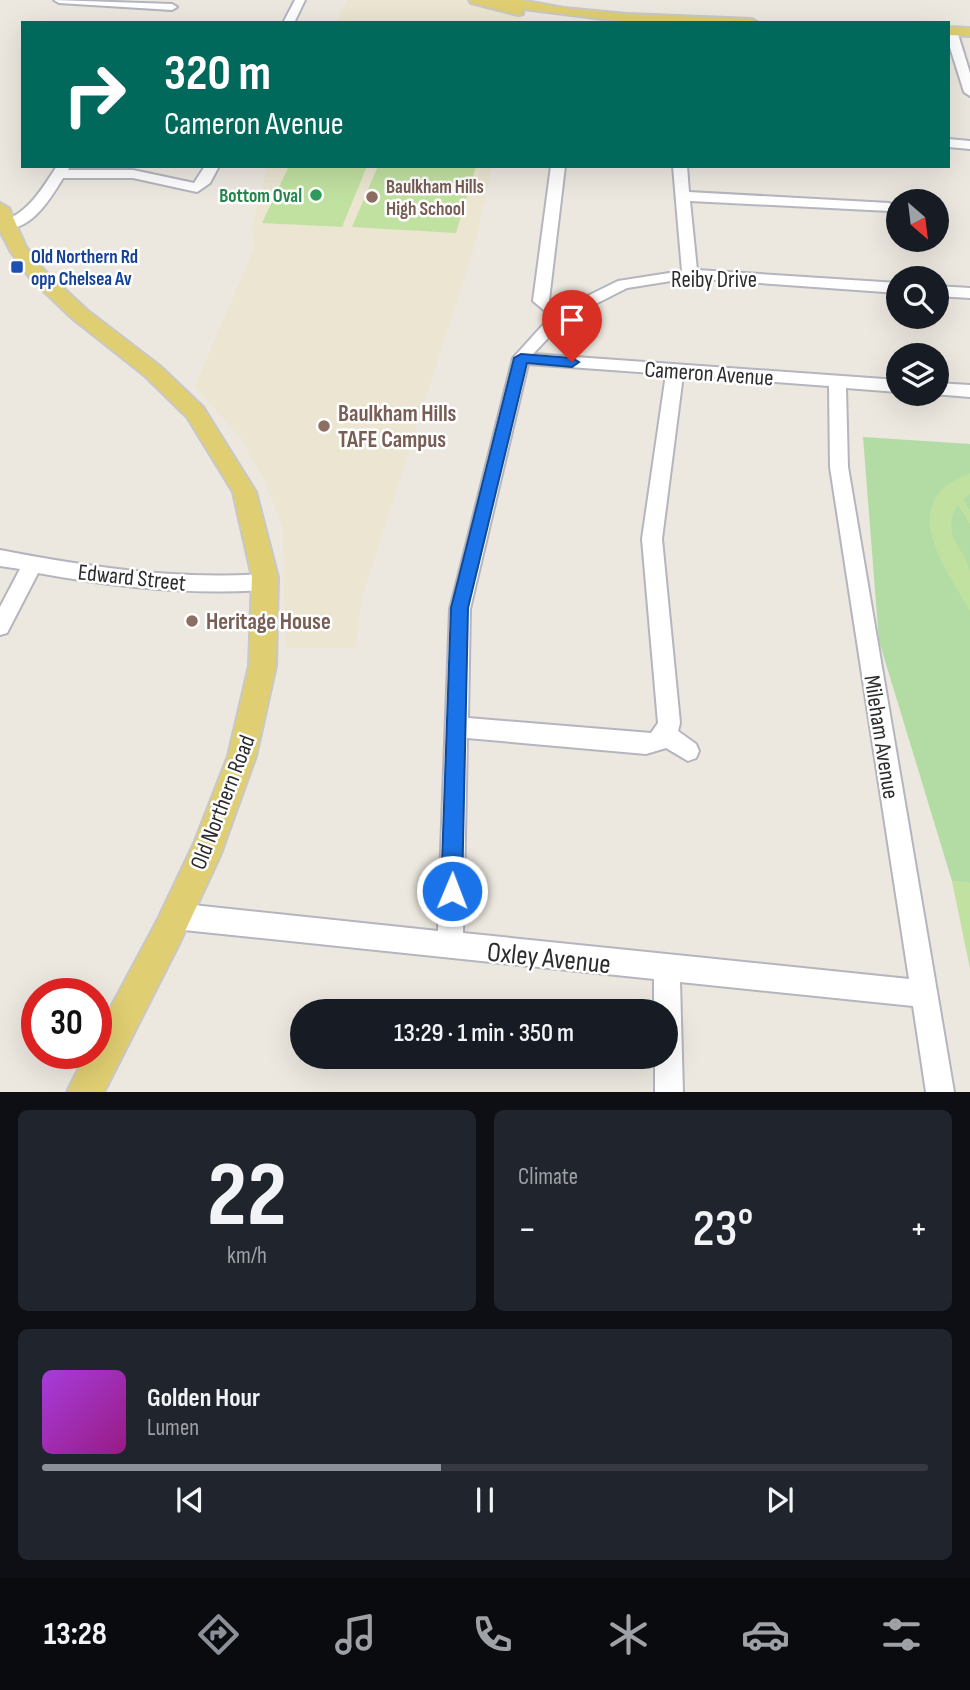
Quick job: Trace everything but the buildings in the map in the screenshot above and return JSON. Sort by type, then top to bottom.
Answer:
[{"type":"main road","points":[[476,0],[542,15],[605,21]]},
{"type":"main road","points":[[503,0],[533,8],[587,15],[711,21]]},
{"type":"main road","points":[[950,34],[970,32]]},
{"type":"main road","points":[[950,34],[970,37]]},
{"type":"main road","name":"Old Northern Road","points":[[3,216],[20,252],[46,283],[164,381],[206,426],[228,460],[245,497],[260,548],[265,582],[264,662],[248,738],[221,816],[174,916],[85,1091]]},
{"type":"street","points":[[59,0],[172,8]]},
{"type":"street","points":[[289,21],[300,0]]},
{"type":"street","points":[[950,34],[970,88]]},
{"type":"street","points":[[950,144],[970,145]]},
{"type":"street","points":[[3,216],[24,219],[32,213],[62,170],[134,173],[197,188],[211,168]]},
{"type":"street","points":[[558,168],[541,301],[560,316]]},
{"type":"street","points":[[680,168],[690,274]]},
{"type":"street","points":[[682,196],[886,208]]},
{"type":"street","name":"Reiby Drive","points":[[450,946],[460,608],[521,358],[560,316],[623,284],[690,274],[886,287]]},
{"type":"street","points":[[949,291],[970,293]]},
{"type":"street","name":"Cameron Avenue","points":[[521,358],[886,385]]},
{"type":"street","points":[[456,727],[646,744],[666,735],[669,723],[652,539],[675,370]]},
{"type":"street","name":"Mileham Avenue","points":[[836,382],[839,467],[940,1091]]},
{"type":"street","points":[[949,389],[970,391]]},
{"type":"street","name":"Edward Street","points":[[0,558],[131,581],[232,585],[265,582]]},
{"type":"street","points":[[0,627],[33,564]]},
{"type":"street","points":[[666,735],[688,751]]},
{"type":"street","name":"Oxley Avenue","points":[[174,916],[667,970],[924,994]]},
{"type":"street","points":[[667,970],[669,1091]]},
{"type":"shaded area","points":[[348,0],[459,0],[525,17],[524,21],[336,21]]},
{"type":"shaded area","name":"Baulkham Hills TAFE Campus","points":[[267,168],[492,168],[476,241],[362,598],[356,648],[285,648],[283,529],[264,480],[241,439],[195,386],[254,248],[252,227]]},
{"type":"green space","name":"Bottom Oval","points":[[288,168],[366,168],[342,227],[262,223]]},
{"type":"green space","points":[[377,168],[475,168],[456,233],[352,227]]},
{"type":"green space","points":[[863,437],[970,444],[970,883],[952,881],[879,641]]},
{"type":"green space","points":[[970,473],[970,494],[963,499],[970,510],[970,524],[958,505],[951,524],[952,533],[970,572],[970,611],[939,555],[932,536],[930,517],[934,500],[947,485]]},
{"type":"green space","points":[[952,881],[970,883],[970,969]]},
{"type":"place","name":"Bottom Oval","points":[[316,195]]},
{"type":"place","name":"Baulkham Hills High School","points":[[372,197]]},
{"type":"place","name":"Old Northern Rd opp Chelsea Av","points":[[17,267]]},
{"type":"place","name":"Baulkham Hills TAFE Campus","points":[[324,426]]},
{"type":"place","name":"Heritage House","points":[[192,621]]},
{"type":"route","points":[[452,891],[460,608],[521,358],[572,362]]}]
